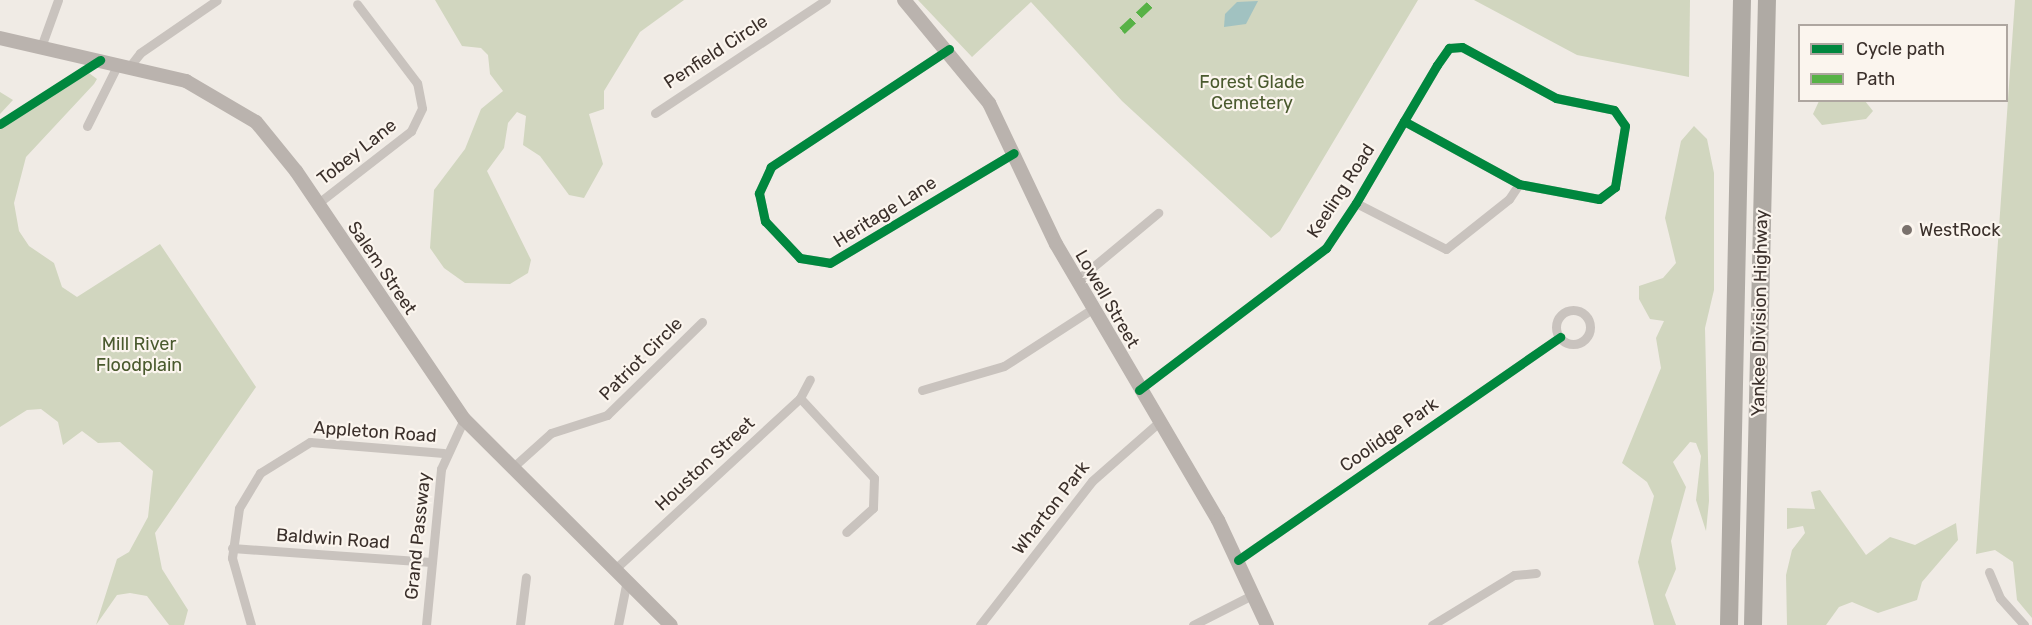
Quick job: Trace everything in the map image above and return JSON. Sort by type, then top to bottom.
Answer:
[{"type":"highway","name":"Yankee Division Highway","points":[[1729,625],[1742,0]]},
{"type":"highway","name":"Yankee Division Highway","points":[[1753,625],[1767,0]]},
{"type":"main road","name":"Lowell Street","points":[[903,0],[949,49],[985,95],[1076,281],[1238,560],[1267,625]]},
{"type":"main road","name":"Salem Street","points":[[0,38],[124,65],[196,85],[240,110],[277,145],[464,419],[671,625]]},
{"type":"street","points":[[41,47],[58,0]]},
{"type":"street","points":[[87,126],[124,65],[217,0]]},
{"type":"street","name":"Penfield Circle","points":[[655,113],[826,0]]},
{"type":"street","name":"Tobey Lane","points":[[317,204],[411,131],[422,108],[417,83],[357,4]]},
{"type":"street","name":"Keeling Road","points":[[1139,390],[1324,250],[1356,203],[1404,121],[1454,46],[1549,95],[1622,116],[1625,126],[1616,184],[1609,196],[1596,198],[1519,184]]},
{"type":"street","name":"Heritage Lane","points":[[949,49],[771,167],[759,193],[765,221],[800,258],[830,263],[1014,153]]},
{"type":"street","points":[[1356,203],[1446,249],[1509,200],[1519,184],[1404,121]]},
{"type":"street","points":[[1076,281],[1158,213]]},
{"type":"street","points":[[922,390],[1004,366],[1092,309]]},
{"type":"street","name":"Patriot Circle","points":[[512,468],[548,434],[610,413],[702,322]]},
{"type":"street","name":"Coolidge Park","points":[[1238,560],[1560,337]]},
{"type":"street","name":"Houston Street","points":[[616,568],[800,398],[810,379]]},
{"type":"street","points":[[800,398],[874,478],[873,508],[846,532]]},
{"type":"street","name":"Grand Passway","points":[[426,625],[444,453],[464,419]]},
{"type":"street","name":"Wharton Park","points":[[980,625],[1092,481],[1158,423]]},
{"type":"street","name":"Appleton Road","points":[[251,625],[232,575],[232,548],[249,486],[296,447],[319,441],[444,453]]},
{"type":"street","name":"Baldwin Road","points":[[232,548],[432,562]]},
{"type":"street","points":[[1989,572],[2000,598],[2024,625]]},
{"type":"street","points":[[1432,625],[1512,576],[1536,573]]},
{"type":"street","points":[[520,625],[526,577]]},
{"type":"street","points":[[618,625],[627,580]]},
{"type":"street","points":[[1193,625],[1254,594]]},
{"type":"green space","points":[[435,0],[684,0],[640,32],[604,91],[604,109],[589,114],[603,164],[584,198],[569,195],[540,156],[523,145],[526,116],[517,112],[508,123],[504,148],[487,171],[531,260],[528,273],[510,284],[465,283],[444,268],[430,248],[434,190],[465,149],[481,109],[503,91],[490,74],[488,55],[481,48],[462,46]]},
{"type":"green space","name":"Forest Glade Cemetery","points":[[918,0],[1418,0],[1280,231],[1271,238],[1122,101],[1031,2],[972,57]]},
{"type":"green space","points":[[1474,0],[1690,0],[1689,77],[1577,55]]},
{"type":"green space","points":[[2015,0],[2032,0],[2032,618],[2017,600],[2013,562],[1995,550],[1976,554]]},
{"type":"green space","name":"Mill River Floodplain","points":[[89,73],[97,79],[94,84],[26,157],[14,203],[19,231],[29,246],[54,263],[62,287],[77,297],[160,244],[256,387],[155,533],[162,569],[188,610],[184,625],[169,625],[147,596],[130,593],[117,595],[96,625],[117,559],[129,552],[148,517],[153,471],[120,442],[98,443],[82,431],[63,445],[58,422],[41,409],[27,410],[0,427],[0,128]]},
{"type":"green space","points":[[0,92],[13,100],[0,114]]},
{"type":"green space","points":[[1819,102],[1866,102],[1873,111],[1866,119],[1822,125],[1813,114]]},
{"type":"green space","points":[[1694,126],[1707,139],[1714,173],[1714,290],[1705,328],[1709,501],[1706,531],[1696,500],[1701,456],[1696,443],[1690,442],[1673,462],[1686,487],[1671,541],[1676,569],[1665,595],[1676,625],[1654,625],[1638,562],[1654,496],[1647,482],[1622,463],[1661,368],[1656,338],[1664,321],[1650,319],[1639,299],[1639,286],[1663,278],[1676,263],[1665,218],[1681,141]]},
{"type":"green space","points":[[1820,490],[1866,555],[1890,537],[1915,545],[1956,523],[1958,540],[1922,582],[1917,600],[1878,613],[1852,602],[1839,607],[1826,625],[1787,625],[1786,575],[1792,550],[1805,533],[1803,526],[1787,529],[1787,508],[1815,509],[1811,492]]},
{"type":"water","points":[[1258,1],[1246,24],[1224,27],[1225,14],[1237,2]]},
{"type":"marked path","points":[[1122,31],[1155,0]]},
{"type":"cycle path","points":[[1139,390],[1326,248],[1356,203],[1404,121],[1437,65],[1449,48],[1462,47],[1556,98],[1614,110],[1625,126],[1615,187],[1599,199],[1519,184],[1404,121]]},
{"type":"cycle path","points":[[949,49],[771,167],[759,193],[765,221],[800,258],[830,263],[1014,153]]},
{"type":"cycle path","points":[[0,124],[100,60]]},
{"type":"cycle path","points":[[1238,560],[1560,337]]},
{"type":"place","name":"WestRock","points":[[1907,230]]}]
